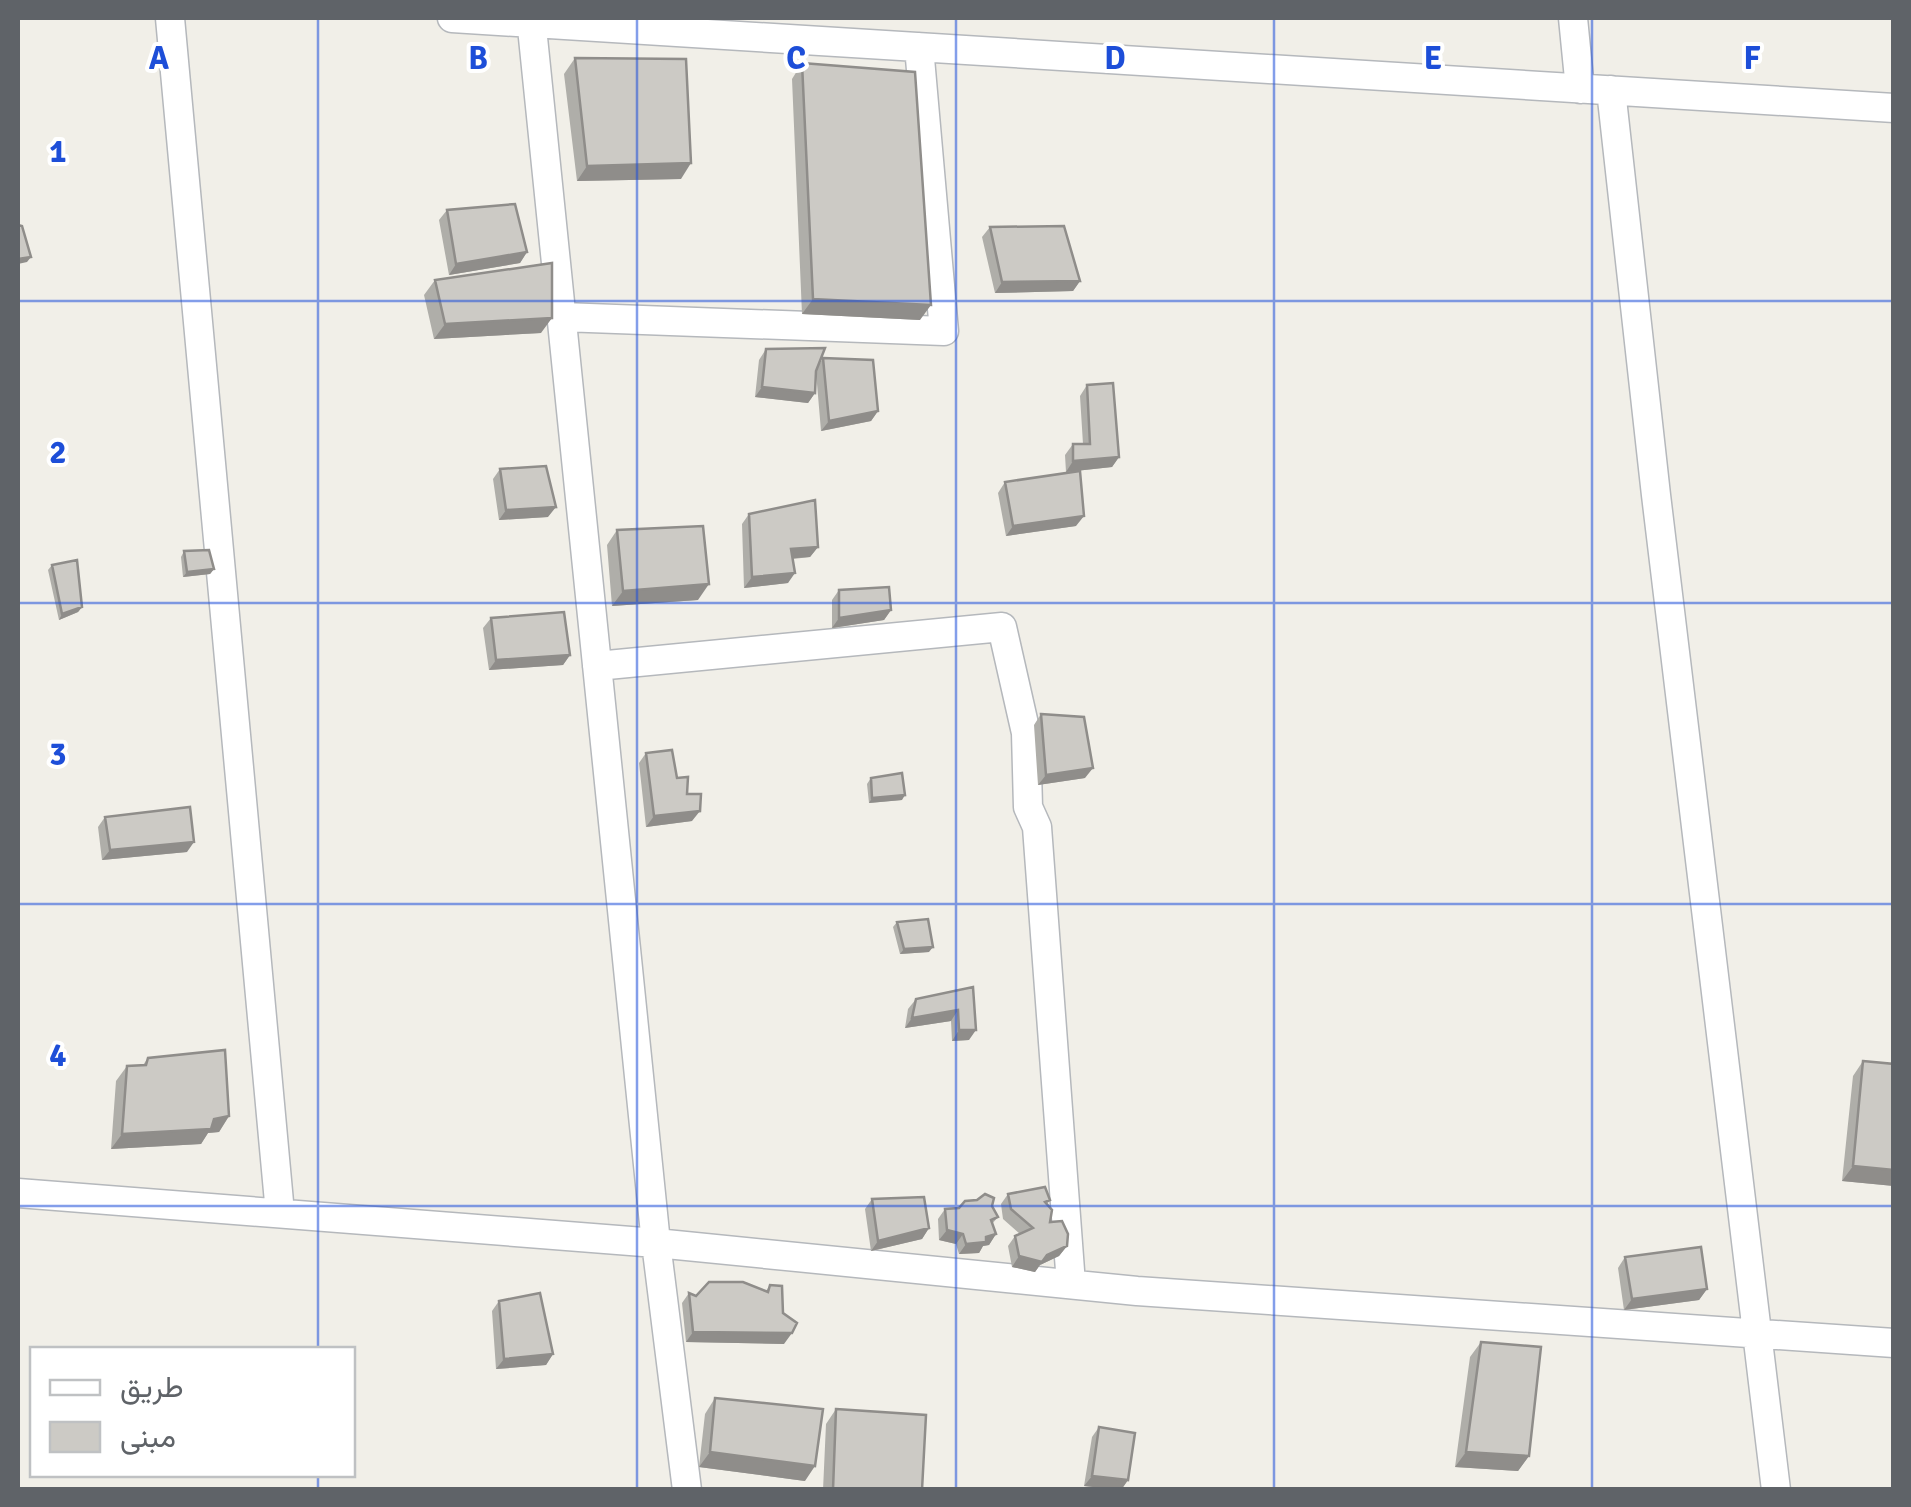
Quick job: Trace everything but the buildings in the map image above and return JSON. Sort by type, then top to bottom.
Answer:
[{"type":"street","points":[[170,18],[280,1214]]},
{"type":"street","points":[[452,18],[1894,108]]},
{"type":"street","points":[[1573,18],[1580,89]]},
{"type":"street","points":[[532,20],[656,1242],[687,1490]]},
{"type":"street","points":[[562,316],[944,331],[919,47]]},
{"type":"street","points":[[1611,90],[1776,1490]]},
{"type":"street","points":[[598,666],[1002,628],[1026,734],[1028,807],[1037,826],[1071,1284]]},
{"type":"street","points":[[18,1193],[656,1242],[1071,1284],[1894,1343]]}]
